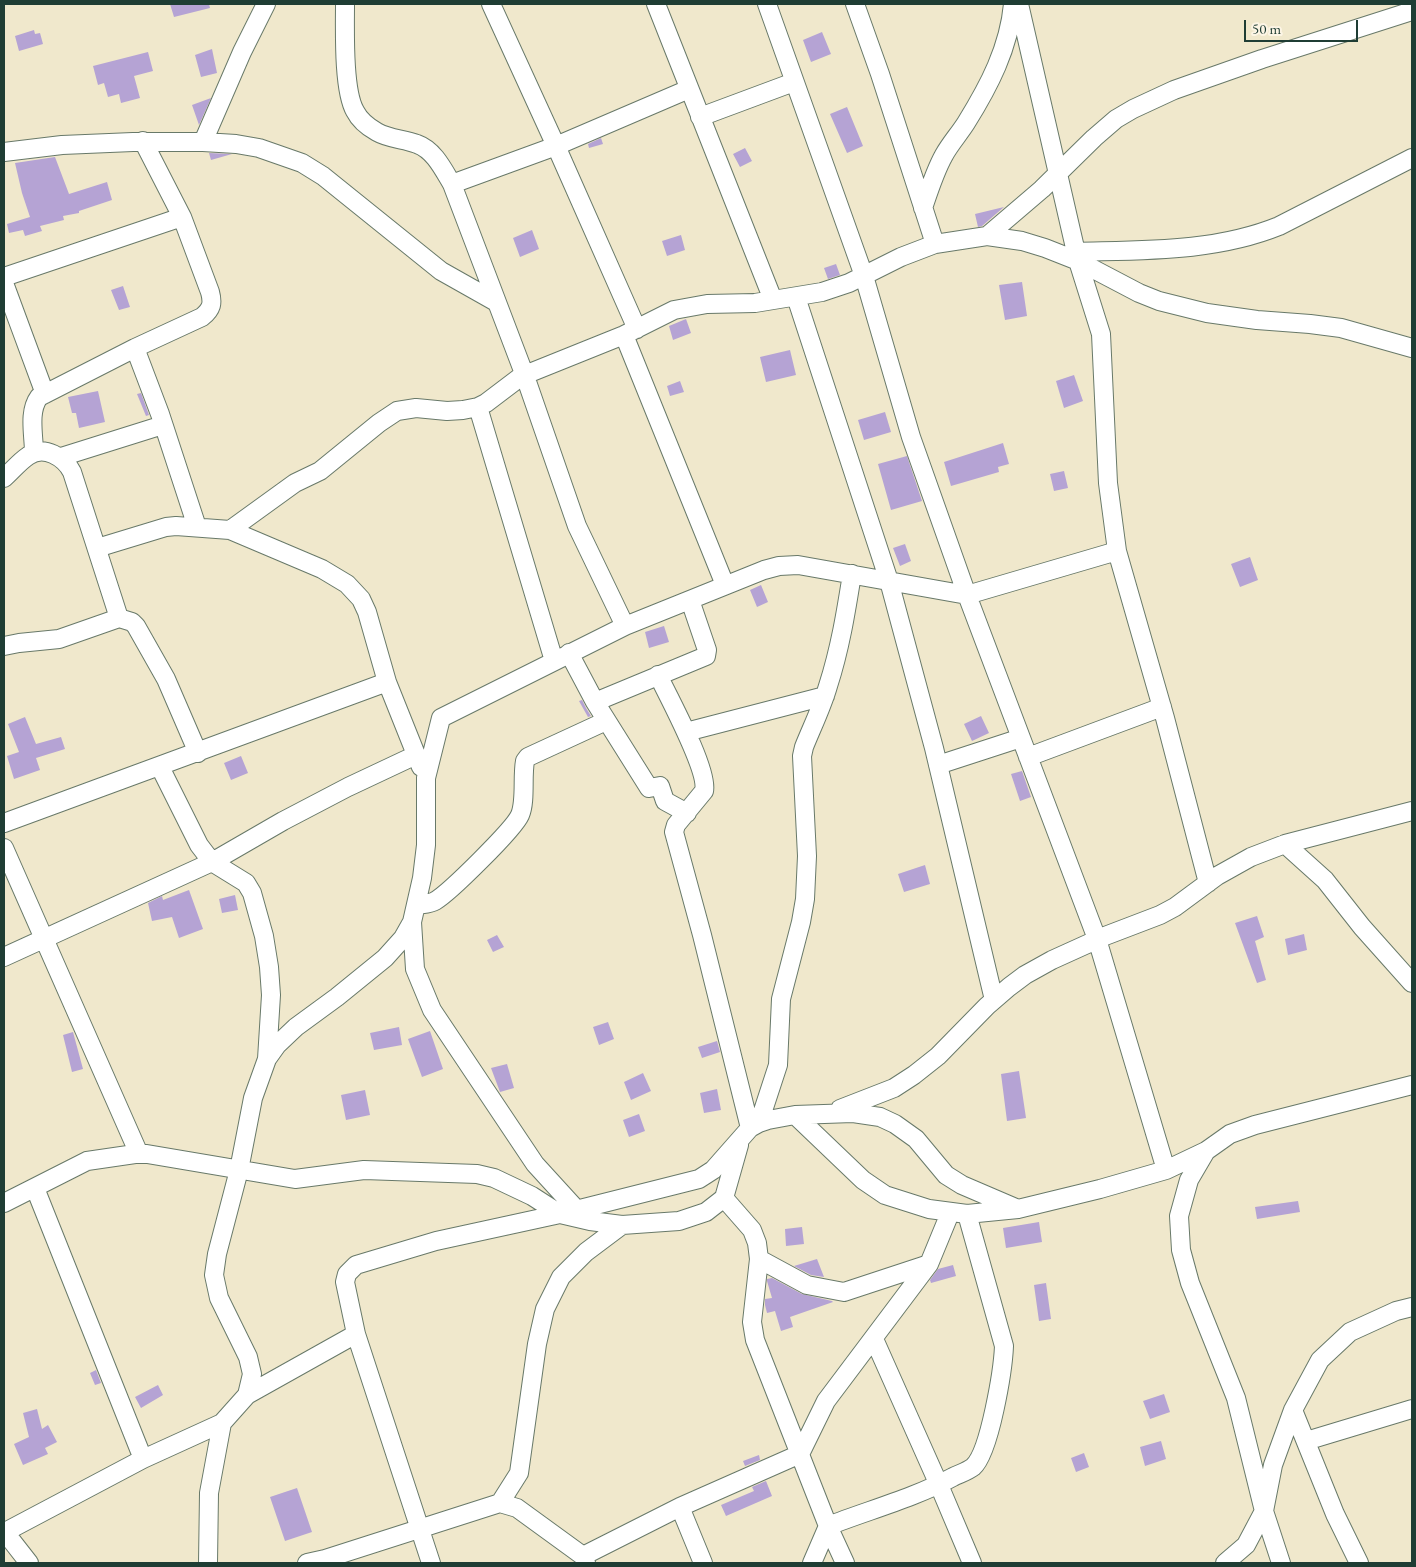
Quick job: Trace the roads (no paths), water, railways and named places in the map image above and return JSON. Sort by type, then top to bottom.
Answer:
[{"type":"street","points":[[203,142],[242,52],[266,4]]},
{"type":"street","points":[[345,4],[348,87],[355,112],[364,123],[377,132],[418,144],[427,149],[436,159],[452,184],[525,376],[577,526],[625,626]]},
{"type":"street","points":[[491,4],[556,146],[630,332],[725,586]]},
{"type":"street","points":[[656,4],[773,300]]},
{"type":"street","points":[[767,4],[864,276],[911,436],[967,595],[1097,939],[1166,1170]]},
{"type":"street","points":[[855,4],[880,74],[934,244]]},
{"type":"street","points":[[923,208],[945,153],[985,92],[999,62],[1008,33],[1012,4]]},
{"type":"street","points":[[1019,4],[1077,257],[1101,334],[1108,483],[1117,551],[1162,707],[1208,883]]},
{"type":"street","points":[[987,236],[1058,174],[1094,138],[1116,119],[1133,109],[1174,90],[1262,59],[1412,12]]},
{"type":"street","points":[[700,118],[794,82]]},
{"type":"street","points":[[452,184],[556,146],[689,89]]},
{"type":"street","points":[[34,452],[33,410],[35,403],[45,394],[135,348],[202,317],[210,311],[213,302],[182,217],[143,141]]},
{"type":"street","points":[[4,152],[62,145],[143,141],[203,142],[236,144],[259,148],[302,163],[323,176],[441,271],[496,302]]},
{"type":"street","points":[[1077,257],[1237,240],[1258,234],[1279,226],[1412,158]]},
{"type":"street","points":[[4,277],[182,217]]},
{"type":"street","points":[[230,530],[295,483],[320,471],[379,423],[397,411],[416,408],[447,411],[478,407],[525,376],[630,332],[674,310],[692,305],[755,303],[822,292],[864,276],[934,244],[987,236],[1022,241],[1077,257],[1139,293],[1159,301],[1207,313],[1341,328],[1412,348]]},
{"type":"street","points":[[4,283],[45,394]]},
{"type":"street","points":[[796,297],[888,581],[938,765],[994,1000]]},
{"type":"street","points":[[135,348],[197,527]]},
{"type":"street","points":[[478,407],[561,657],[595,702],[649,788],[660,786],[665,801],[687,812]]},
{"type":"street","points":[[61,457],[163,425]]},
{"type":"street","points":[[4,478],[28,455],[34,452],[52,453],[61,457],[68,465],[72,472],[119,618]]},
{"type":"street","points":[[97,548],[166,527],[230,530],[322,570],[347,584],[361,599],[367,612],[387,682],[426,778]]},
{"type":"street","points":[[577,1210],[535,1164],[432,1010],[415,969],[415,914],[426,845],[426,778],[441,718],[625,626],[764,570],[779,566],[798,565],[967,595],[1117,551]]},
{"type":"street","points":[[4,1203],[87,1161],[139,1154],[295,1179],[364,1170],[477,1174],[494,1178],[532,1196],[560,1214],[590,1221],[622,1225],[679,1221],[706,1212],[724,1198],[778,1065],[781,999],[805,899],[807,856],[802,756],[825,696],[843,630],[852,574]]},
{"type":"street","points":[[595,702],[706,656],[707,650],[690,600]]},
{"type":"street","points":[[4,646],[59,639],[119,618],[132,622],[166,679],[198,753]]},
{"type":"street","points":[[658,675],[686,732],[699,764],[705,787],[704,791],[676,825],[674,832],[702,935],[750,1130]]},
{"type":"street","points":[[4,824],[387,682]]},
{"type":"street","points":[[686,732],[825,696]]},
{"type":"street","points":[[1028,757],[1162,707]]},
{"type":"street","points":[[246,1395],[252,1374],[248,1358],[219,1298],[214,1275],[217,1254],[239,1170],[253,1098],[267,1059],[276,1045],[296,1027],[390,954],[403,938],[415,914],[442,896],[488,853],[518,819],[522,808],[525,761],[528,757],[606,721]]},
{"type":"street","points":[[938,765],[1021,738]]},
{"type":"street","points":[[4,957],[212,862],[283,821],[348,787],[416,755]]},
{"type":"street","points":[[160,767],[199,845],[212,862],[246,883],[258,909],[269,968],[271,995],[267,1059]]},
{"type":"street","points":[[830,1112],[885,1092],[914,1075],[938,1056],[994,1000],[1025,976],[1052,960],[1097,939],[1168,911],[1189,898],[1217,876],[1251,857],[1285,844],[1412,811]]},
{"type":"street","points":[[1285,844],[1325,880],[1412,984]]},
{"type":"street","points":[[4,848],[139,1154]]},
{"type":"street","points":[[796,1115],[862,1180],[885,1195],[929,1209],[959,1213],[1018,1210],[1100,1189],[1166,1170],[1206,1151],[1230,1134],[1255,1124],[1412,1084]]},
{"type":"street","points":[[431,1563],[356,1334],[345,1282],[347,1274],[356,1265],[436,1241],[560,1214],[700,1180],[713,1170],[750,1130],[768,1120],[830,1112],[853,1112],[880,1117],[895,1124],[916,1139],[946,1176],[1018,1210]]},
{"type":"street","points":[[1206,1151],[1189,1180],[1179,1216],[1181,1250],[1190,1283],[1236,1398],[1264,1511],[1281,1563]]},
{"type":"street","points":[[35,1188],[143,1459]]},
{"type":"street","points":[[724,1198],[752,1230],[757,1243],[760,1259],[752,1322],[755,1340],[828,1526],[845,1563]]},
{"type":"street","points":[[307,1563],[325,1559],[500,1503],[517,1508],[584,1560],[680,1507],[800,1454],[826,1402],[929,1264],[959,1213]]},
{"type":"street","points":[[812,1563],[828,1526],[939,1484],[973,1466],[981,1455],[1003,1367],[1004,1346],[959,1213]]},
{"type":"street","points":[[500,1503],[519,1473],[537,1344],[545,1309],[561,1277],[586,1252],[622,1225]]},
{"type":"street","points":[[760,1259],[807,1285],[844,1292],[929,1264]]},
{"type":"street","points":[[1225,1563],[1246,1544],[1264,1511],[1273,1465],[1293,1410],[1320,1360],[1350,1332],[1396,1311],[1412,1308]]},
{"type":"street","points":[[29,1563],[4,1531],[143,1459],[222,1423],[246,1395],[356,1334]]},
{"type":"street","points":[[874,1339],[972,1563]]},
{"type":"street","points":[[1306,1441],[1412,1409]]},
{"type":"street","points":[[1293,1410],[1335,1514],[1359,1563]]},
{"type":"street","points":[[208,1563],[209,1493],[222,1423]]},
{"type":"street","points":[[680,1507],[703,1563]]}]
